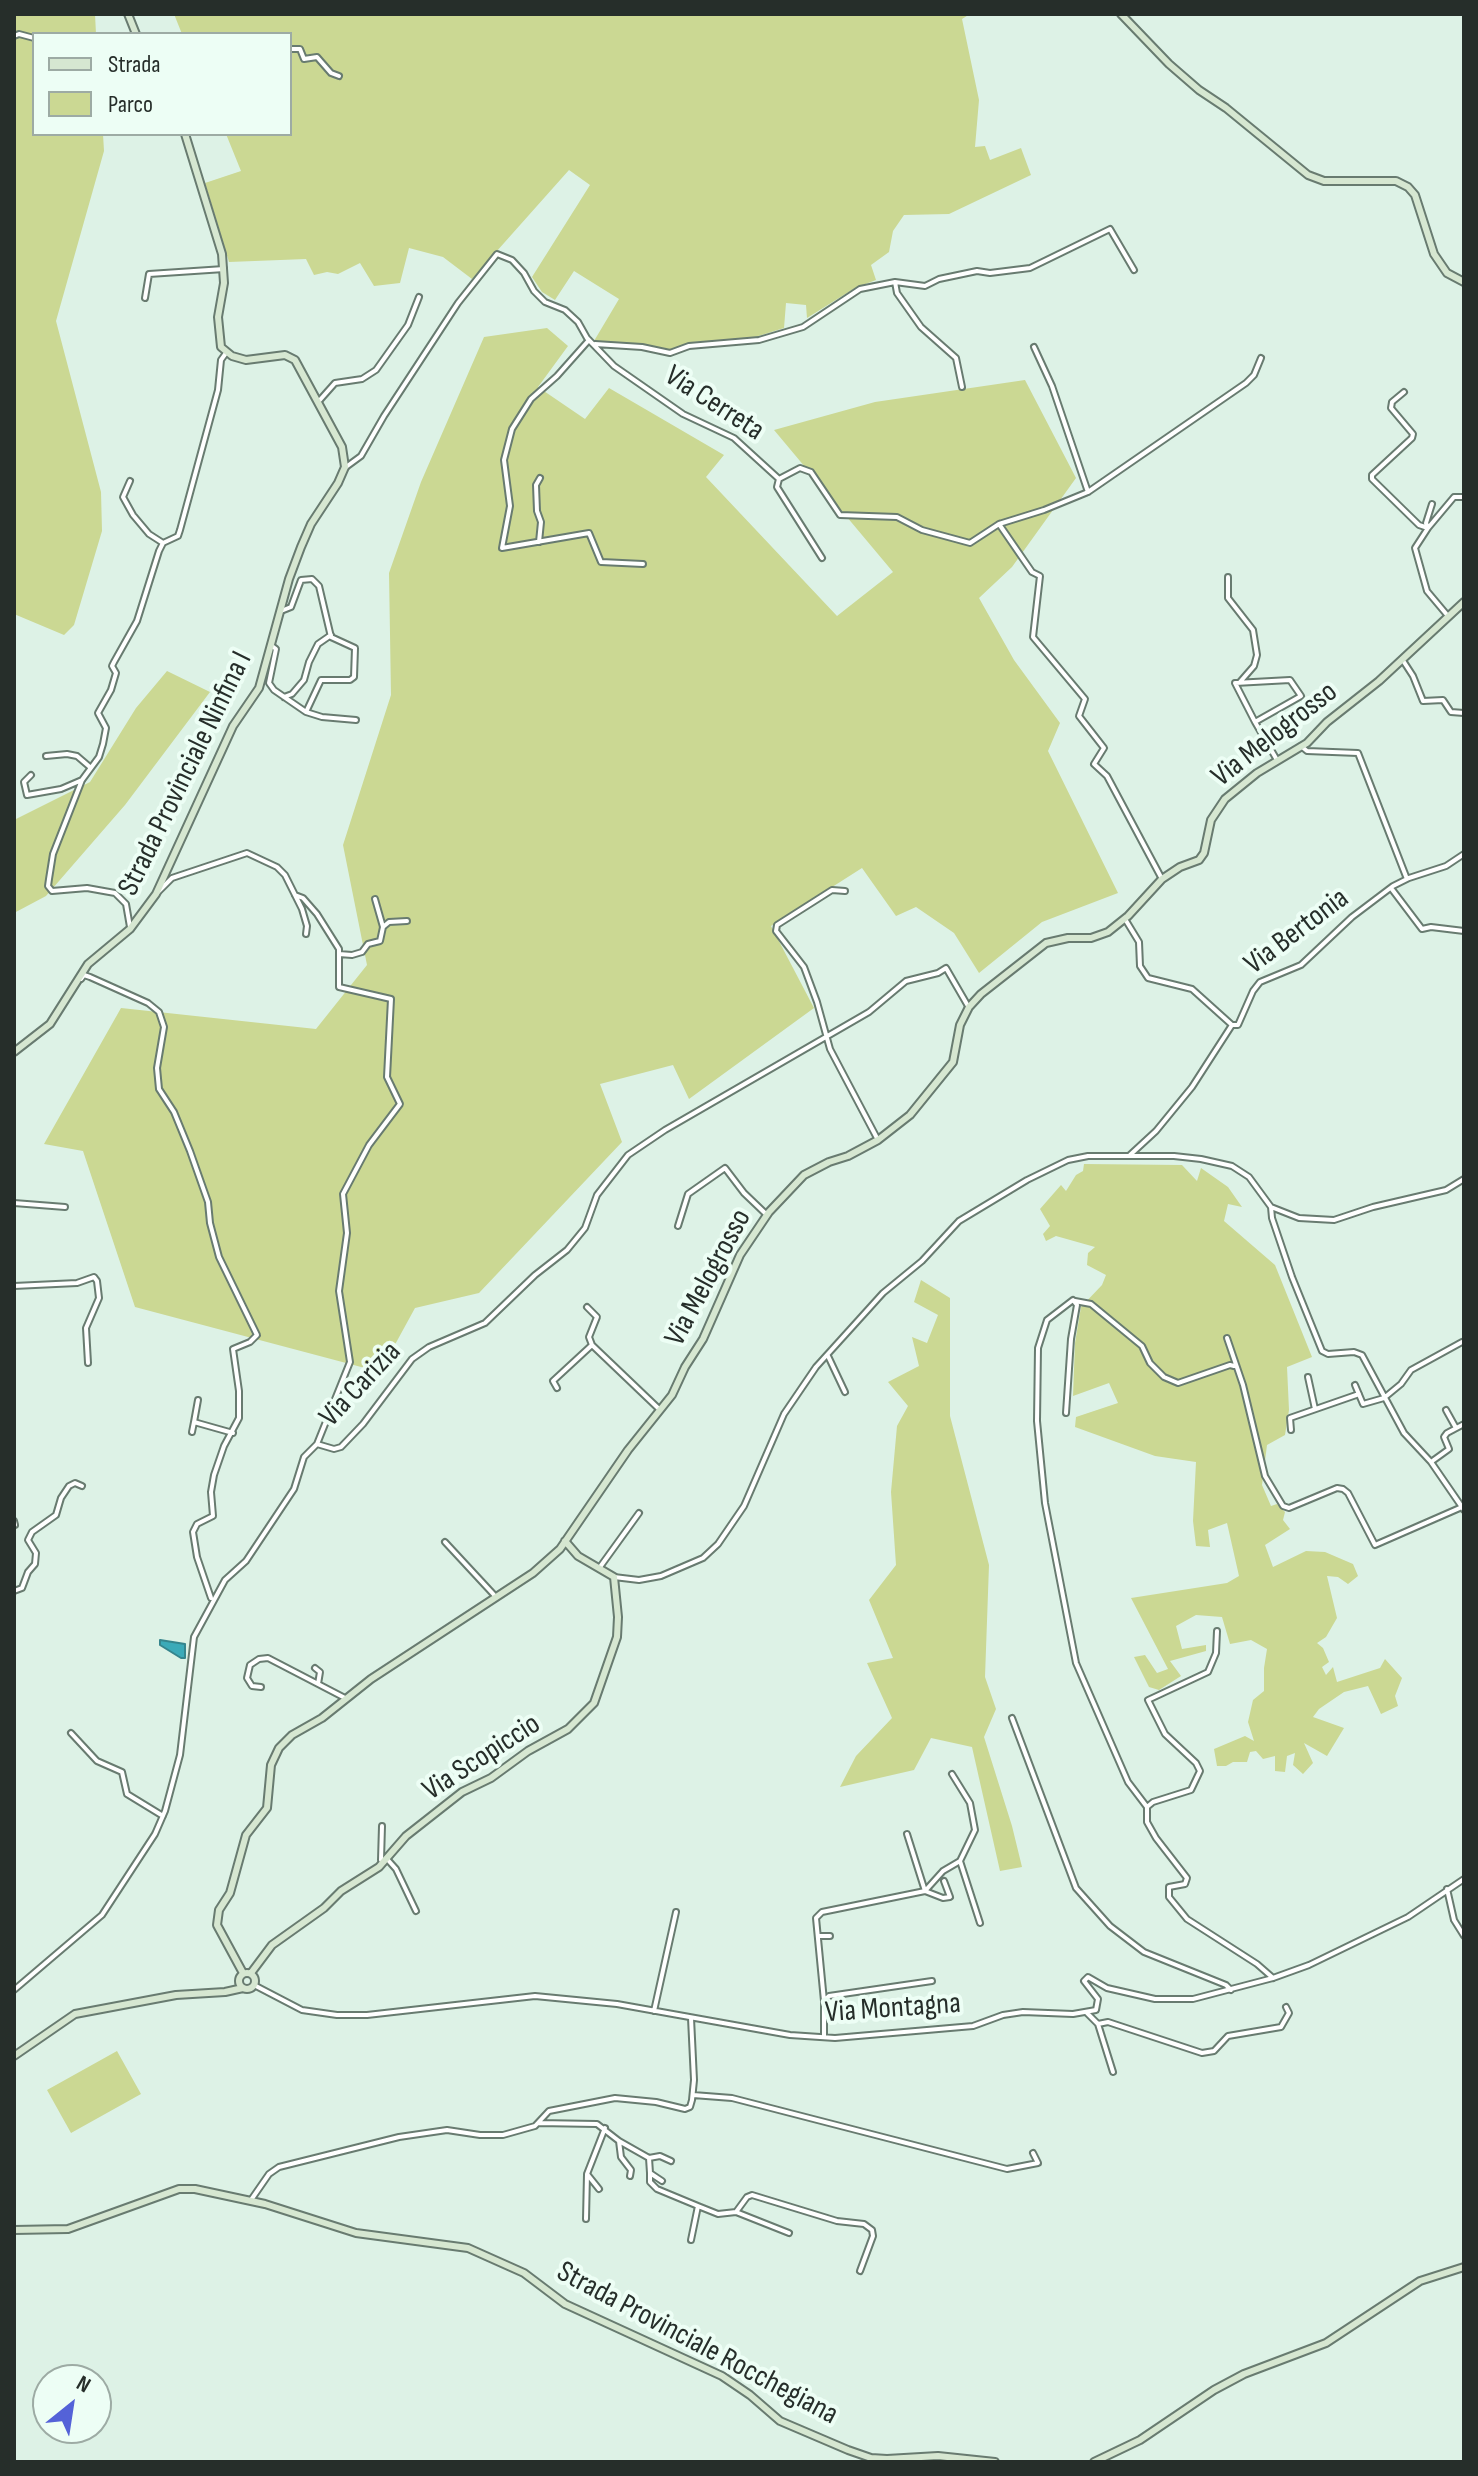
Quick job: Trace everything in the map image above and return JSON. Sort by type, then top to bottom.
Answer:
[{"type":"street","points":[[1121,14],[1199,90],[1226,108],[1308,175],[1324,181],[1396,181],[1408,187],[1415,195],[1434,254],[1447,273],[1464,282]]},
{"type":"street","points":[[292,49],[300,49],[304,59],[317,57],[331,73],[339,76]]},
{"type":"street","points":[[186,136],[203,186],[224,269],[218,317],[220,344],[226,353],[252,360],[285,355],[292,357],[342,447],[345,467]]},
{"type":"street","points":[[643,564],[601,562],[589,533],[502,548],[510,506],[504,460],[512,429],[531,399],[590,342],[670,353],[689,346],[759,340],[803,327],[827,314],[860,289],[895,282],[925,286],[939,279],[977,271],[1014,272],[1030,268],[1110,229],[1134,270]]},
{"type":"street","name":"Via Cerreta","points":[[345,467],[361,456],[442,324],[497,254],[512,260],[545,302],[565,310],[578,322],[590,342],[614,366],[683,414],[734,438],[779,479],[800,468],[811,472],[840,515],[897,517],[922,530],[970,543],[999,524]]},
{"type":"street","points":[[145,298],[149,274],[224,269]]},
{"type":"street","points":[[895,282],[897,293],[921,327],[956,358],[962,387]]},
{"type":"street","points":[[319,401],[335,383],[362,379],[376,370],[408,325],[419,297]]},
{"type":"street","points":[[1034,347],[1042,371],[1052,386],[1088,492]]},
{"type":"street","points":[[130,481],[123,492],[133,515],[149,534],[163,543],[173,540],[180,530],[218,390],[221,360],[226,353]]},
{"type":"street","points":[[1162,879],[1107,776],[1094,764],[1104,748],[1079,716],[1085,699],[1033,637],[1040,576],[1032,572],[999,524],[1088,492],[1246,383],[1254,375],[1261,358]]},
{"type":"street","points":[[1404,392],[1392,402],[1391,408],[1413,434],[1412,438],[1372,475],[1372,479],[1419,525],[1428,528]]},
{"type":"street","name":"Strada Provinciale Ninfina I","points":[[14,1052],[50,1024],[88,964],[130,929],[156,894],[233,726],[259,688],[289,579],[308,530],[345,467]]},
{"type":"street","points":[[539,542],[541,522],[537,511],[536,485],[540,478]]},
{"type":"street","points":[[779,479],[777,487],[822,558]]},
{"type":"street","points":[[1448,616],[1427,591],[1415,548],[1454,497],[1464,497]]},
{"type":"street","points":[[1428,528],[1426,523],[1432,504]]},
{"type":"street","points":[[130,929],[126,904],[115,893],[87,888],[52,891],[48,886],[53,854],[82,780],[103,744],[106,728],[98,713],[111,690],[116,673],[112,666],[137,621],[163,543]]},
{"type":"street","points":[[1228,577],[1228,598],[1253,630],[1257,655],[1254,666],[1240,682]]},
{"type":"street","points":[[281,611],[291,607],[301,580],[312,579],[319,586],[331,635],[355,648],[354,677],[350,680],[321,680],[306,712]]},
{"type":"street","name":"Via Melogrosso","points":[[247,1973],[217,1925],[219,1910],[230,1893],[246,1835],[267,1808],[271,1765],[279,1748],[292,1735],[322,1718],[371,1679],[547,1562],[587,1514],[628,1450],[672,1395],[703,1339],[740,1255],[767,1215],[804,1175],[878,1140],[910,1115],[953,1062],[960,1025],[969,1007],[981,994],[1039,947],[1068,938],[1091,938],[1108,932],[1125,919],[1162,879],[1180,867],[1199,860],[1204,853],[1211,820],[1225,799],[1301,746],[1379,681],[1464,602]]},
{"type":"street","points":[[284,697],[292,694],[304,680],[318,644],[331,635]]},
{"type":"street","points":[[272,646],[276,649],[269,683],[284,697],[306,712],[356,720]]},
{"type":"street","points":[[1402,659],[1423,701],[1443,700],[1451,712],[1464,713]]},
{"type":"street","points":[[1255,722],[1301,696],[1290,680],[1235,683],[1255,722],[1277,760]]},
{"type":"street","points":[[1301,746],[1307,751],[1358,753],[1407,879]]},
{"type":"street","points":[[46,756],[77,756],[91,768]]},
{"type":"street","points":[[31,775],[24,782],[27,795],[61,789],[82,780]]},
{"type":"street","points":[[156,894],[172,878],[247,853],[277,867],[285,875],[307,926],[306,934]]},
{"type":"street","name":"Via Bertonia","points":[[1130,1155],[1156,1131],[1185,1096],[1232,1025],[1238,1025],[1260,982],[1301,965],[1352,917],[1391,888],[1407,879],[1446,866],[1464,854]]},
{"type":"street","points":[[1391,888],[1422,929],[1431,927],[1464,931]]},
{"type":"street","points":[[845,891],[832,890],[777,925],[776,931],[804,967],[825,1037],[878,1140]]},
{"type":"street","points":[[295,895],[303,898],[329,929],[339,954],[339,987],[391,999],[387,1077],[400,1104],[369,1145],[343,1194],[347,1233],[339,1291],[350,1362],[317,1444]]},
{"type":"street","points":[[339,954],[362,952],[368,944],[380,941],[383,927],[375,899]]},
{"type":"street","points":[[1125,919],[1139,942],[1140,966],[1148,978],[1192,989],[1232,1025]]},
{"type":"street","points":[[383,927],[389,922],[407,921]]},
{"type":"street","name":"Via Carizia","points":[[14,1990],[102,1915],[131,1873],[163,1816],[180,1755],[194,1637],[225,1580],[246,1561],[294,1489],[304,1457],[317,1444],[334,1449],[341,1447],[363,1424],[412,1359],[429,1347],[485,1323],[535,1275],[567,1250],[585,1228],[597,1195],[628,1155],[665,1130],[869,1012],[906,981],[946,968],[969,1007]]},
{"type":"street","points":[[78,978],[88,976],[148,1003],[159,1012],[164,1025],[157,1068],[159,1089],[174,1112],[191,1152],[208,1202],[219,1257],[257,1335],[250,1342],[233,1349],[239,1418],[224,1446],[214,1475],[211,1492],[213,1516],[197,1524],[193,1532],[197,1557],[212,1601]]},
{"type":"street","points":[[565,1541],[578,1556],[614,1577],[639,1580],[661,1576],[703,1558],[718,1544],[744,1506],[784,1414],[816,1367],[883,1293],[922,1261],[959,1221],[1027,1180],[1068,1160],[1088,1156],[1201,1159],[1232,1166],[1249,1177],[1271,1207],[1272,1218],[1322,1351],[1362,1355],[1404,1433],[1431,1462],[1463,1508],[1375,1545],[1343,1489],[1337,1488],[1289,1508],[1283,1506],[1265,1476],[1251,1415],[1227,1338]]},
{"type":"street","points":[[678,1226],[688,1194],[725,1168],[744,1193],[767,1215]]},
{"type":"street","points":[[1271,1207],[1299,1218],[1334,1220],[1386,1203],[1446,1190],[1464,1179]]},
{"type":"street","points":[[14,1203],[65,1207]]},
{"type":"street","points":[[14,1286],[77,1283],[94,1277],[99,1298],[86,1328],[88,1363]]},
{"type":"street","points":[[1073,1300],[1091,1304],[1142,1346],[1150,1363],[1164,1377],[1178,1383],[1230,1365],[1236,1367]]},
{"type":"street","points":[[1066,1413],[1071,1339],[1077,1305],[1073,1300]]},
{"type":"street","points":[[1073,1300],[1047,1320],[1038,1348],[1037,1421],[1045,1503],[1076,1663],[1128,1782],[1147,1807],[1147,1822],[1187,1878],[1185,1884],[1169,1887],[1169,1897],[1187,1919],[1257,1964],[1273,1978]]},
{"type":"street","points":[[587,1307],[597,1317],[589,1337],[592,1345],[661,1411]]},
{"type":"street","points":[[1355,1385],[1363,1404],[1384,1398],[1401,1384],[1411,1370],[1462,1342]]},
{"type":"street","points":[[557,1388],[553,1381],[592,1345]]},
{"type":"street","points":[[828,1356],[845,1392]]},
{"type":"street","points":[[1308,1377],[1315,1409]]},
{"type":"street","points":[[1291,1430],[1290,1418],[1359,1394]]},
{"type":"street","points":[[192,1432],[198,1400]]},
{"type":"street","points":[[1446,1410],[1456,1428]]},
{"type":"street","points":[[194,1422],[233,1433]]},
{"type":"street","points":[[1431,1462],[1449,1449],[1444,1437],[1464,1424]]},
{"type":"street","points":[[14,1591],[22,1588],[35,1564],[36,1553],[28,1540],[32,1532],[56,1515],[61,1498],[71,1484],[82,1486]]},
{"type":"street","points":[[598,1569],[639,1513]]},
{"type":"street","points":[[445,1542],[496,1597]]},
{"type":"street","name":"Via Scopiccio","points":[[247,1973],[272,1945],[385,1861],[406,1836],[462,1792],[491,1778],[528,1751],[568,1729],[586,1713],[594,1703],[617,1637],[614,1577]]},
{"type":"street","points":[[1147,1807],[1153,1802],[1191,1790],[1200,1771],[1196,1763],[1165,1734],[1148,1700],[1208,1672],[1216,1653],[1217,1631]]},
{"type":"street","points":[[261,1687],[252,1686],[247,1678],[250,1665],[268,1658],[280,1668],[348,1699]]},
{"type":"street","points":[[315,1668],[320,1672],[318,1684]]},
{"type":"street","points":[[1012,1718],[1076,1888],[1110,1926],[1144,1952],[1226,1985],[1231,1990]]},
{"type":"street","points":[[71,1733],[97,1761],[122,1772],[127,1794],[163,1816]]},
{"type":"street","points":[[925,1891],[943,1871],[960,1861],[975,1830],[970,1803],[952,1774]]},
{"type":"street","points":[[382,1826],[381,1860],[396,1869],[416,1911]]},
{"type":"street","points":[[907,1834],[925,1891]]},
{"type":"street","points":[[960,1861],[980,1923]]},
{"type":"street","points":[[1084,1981],[1088,1977],[1107,1988],[1155,1999],[1193,1999],[1231,1990],[1309,1965],[1408,1917],[1464,1879]]},
{"type":"street","points":[[824,2037],[824,2001],[816,1918],[822,1912],[925,1891],[943,1898],[950,1897],[944,1881]]},
{"type":"street","points":[[1447,1889],[1454,1920],[1464,1936]]},
{"type":"street","points":[[654,2011],[676,1912]]},
{"type":"street","points":[[818,1936],[830,1936]]},
{"type":"street","points":[[14,2056],[75,2014],[176,1995],[250,1988],[254,1985],[254,1977],[247,1973],[239,1981],[243,1988]]},
{"type":"street","points":[[1078,1978],[1098,1999],[1096,2010],[1087,2013],[1098,2024],[1113,2072]]},
{"type":"street","points":[[824,2001],[829,1996],[932,1981]]},
{"type":"street","name":"Via Montagna","points":[[254,1985],[302,2010],[337,2015],[367,2015],[535,1996],[572,1998],[790,2035],[824,2037],[973,2026],[1003,2015],[1023,2012],[1087,2013]]},
{"type":"street","points":[[1098,2024],[1108,2022],[1202,2053],[1214,2051],[1228,2036],[1281,2027],[1289,2013],[1286,2007]]},
{"type":"street","points":[[538,2123],[549,2111],[615,2098],[656,2102],[685,2109],[690,2107],[693,2095],[691,2018]]},
{"type":"street","points":[[693,2095],[732,2098],[1007,2169],[1038,2163],[1033,2153]]},
{"type":"street","points":[[251,2200],[269,2174],[279,2167],[399,2137],[447,2130],[503,2135],[538,2123],[597,2124],[649,2158],[660,2156],[671,2161]]},
{"type":"street","points":[[586,2219],[587,2174],[605,2128]]},
{"type":"street","points":[[619,2141],[621,2157],[631,2170],[630,2176]]},
{"type":"street","points":[[649,2158],[650,2182],[657,2189],[718,2214],[736,2212],[789,2233]]},
{"type":"street","points":[[650,2173],[662,2181]]},
{"type":"street","points":[[587,2174],[599,2189]]},
{"type":"street","name":"Strada Provinciale Rocchegiana","points":[[14,2230],[68,2229],[179,2189],[204,2190],[251,2200],[356,2233],[468,2248],[524,2273],[565,2304],[722,2376],[780,2421],[848,2450],[871,2458],[938,2456],[995,2462]]},
{"type":"street","points":[[736,2212],[752,2195],[837,2221],[864,2224],[872,2230],[873,2236],[860,2271]]},
{"type":"street","points":[[691,2240],[698,2206]]},
{"type":"street","points":[[1094,2462],[1140,2440],[1214,2390],[1244,2374],[1326,2343],[1420,2281],[1464,2267]]},
{"type":"green space","points":[[14,14],[95,14],[96,32],[32,32],[32,136],[103,136],[104,151],[56,321],[101,492],[102,531],[74,625],[64,635],[14,614]]},
{"type":"green space","points":[[174,14],[970,14],[962,19],[979,100],[975,147],[985,146],[990,160],[1021,148],[1031,175],[949,214],[904,215],[893,231],[889,252],[871,265],[876,280],[855,288],[807,318],[806,305],[786,303],[784,328],[749,339],[693,342],[667,351],[639,344],[594,341],[619,299],[574,271],[555,300],[542,292],[532,277],[590,185],[569,170],[472,279],[443,257],[409,248],[400,283],[374,286],[360,263],[338,274],[327,272],[314,275],[306,259],[229,262],[205,183],[241,171],[227,136],[292,136],[292,32],[181,32]]},
{"type":"green space","points":[[547,328],[568,346],[538,387],[585,419],[609,388],[724,455],[706,477],[837,616],[893,572],[774,430],[875,402],[1025,380],[1076,478],[1012,567],[979,598],[1014,660],[1060,723],[1048,751],[1118,893],[1042,922],[979,973],[954,933],[916,907],[896,916],[862,868],[771,926],[814,1008],[689,1099],[673,1065],[600,1084],[622,1142],[479,1293],[415,1308],[380,1372],[135,1307],[83,1151],[44,1144],[121,1008],[316,1029],[367,965],[343,845],[391,695],[389,573],[421,482],[484,337]]},
{"type":"green space","points":[[167,671],[210,692],[125,805],[46,896],[14,913],[14,820],[90,782],[136,708]]},
{"type":"green space","points":[[1084,1164],[1182,1165],[1197,1181],[1201,1168],[1228,1187],[1242,1207],[1228,1204],[1224,1221],[1275,1265],[1312,1357],[1287,1367],[1289,1410],[1285,1435],[1267,1445],[1262,1485],[1271,1506],[1277,1504],[1285,1512],[1283,1520],[1290,1529],[1265,1545],[1273,1567],[1306,1551],[1325,1552],[1353,1564],[1358,1576],[1348,1584],[1338,1577],[1327,1576],[1337,1618],[1326,1637],[1317,1643],[1323,1648],[1329,1662],[1322,1667],[1326,1675],[1333,1667],[1337,1682],[1380,1668],[1385,1659],[1402,1678],[1395,1696],[1398,1706],[1381,1714],[1368,1686],[1344,1692],[1319,1709],[1313,1717],[1344,1728],[1327,1756],[1304,1743],[1313,1763],[1303,1774],[1293,1765],[1295,1753],[1287,1756],[1285,1772],[1275,1771],[1275,1756],[1263,1759],[1256,1751],[1250,1752],[1247,1762],[1217,1766],[1214,1749],[1245,1736],[1254,1741],[1248,1722],[1253,1700],[1264,1691],[1267,1649],[1251,1640],[1230,1644],[1222,1617],[1196,1615],[1176,1626],[1182,1649],[1206,1645],[1206,1651],[1170,1661],[1181,1676],[1159,1690],[1149,1687],[1134,1657],[1145,1655],[1157,1673],[1168,1669],[1131,1598],[1227,1583],[1239,1576],[1227,1523],[1208,1530],[1210,1547],[1196,1546],[1193,1521],[1196,1462],[1155,1456],[1075,1427],[1076,1417],[1118,1403],[1109,1383],[1073,1396],[1075,1343],[1081,1307],[1102,1285],[1106,1275],[1087,1265],[1088,1253],[1095,1247],[1056,1236],[1046,1241],[1043,1234],[1050,1226],[1040,1209],[1061,1185],[1066,1191],[1076,1175],[1083,1171]]},
{"type":"green space","points":[[921,1280],[950,1298],[950,1416],[989,1565],[985,1677],[996,1709],[984,1737],[1022,1867],[1000,1871],[972,1747],[931,1738],[914,1770],[840,1787],[856,1756],[892,1718],[867,1663],[893,1658],[869,1600],[896,1565],[891,1492],[897,1426],[908,1406],[888,1382],[919,1366],[912,1337],[927,1343],[938,1315],[914,1302]]},
{"type":"green space","points":[[117,2051],[141,2094],[71,2133],[47,2090]]},
{"type":"water","points":[[160,1640],[185,1644],[185,1658],[160,1645]]}]
